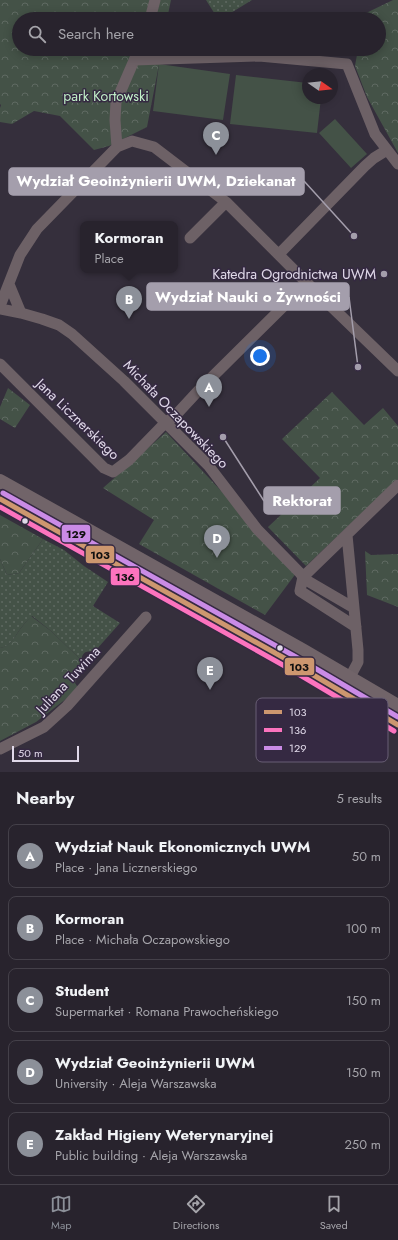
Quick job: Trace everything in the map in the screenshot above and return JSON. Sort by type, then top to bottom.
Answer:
[{"type":"main road","points":[[0,481],[297,647],[384,698]]},
{"type":"main road","points":[[0,499],[279,655],[352,698]]},
{"type":"main road","points":[[388,700],[398,706]]},
{"type":"main road","points":[[388,719],[398,725]]},
{"type":"street","points":[[152,12],[155,0]]},
{"type":"street","points":[[117,147],[115,120],[116,102],[136,56]]},
{"type":"street","points":[[134,60],[259,56],[347,64],[375,134],[398,164]]},
{"type":"street","points":[[0,306],[20,255],[37,230],[117,147],[132,141],[154,147],[226,202],[398,371]]},
{"type":"street","points":[[279,254],[365,166],[387,150]]},
{"type":"street","points":[[190,238],[226,202]]},
{"type":"street","name":"Jana Licznerskiego","points":[[0,364],[104,468],[113,472],[129,460],[166,422],[174,417],[198,391],[307,283]]},
{"type":"street","points":[[9,284],[21,313]]},
{"type":"street","name":"Michała Oczapowskiego","points":[[0,309],[21,313],[59,325],[72,334],[124,381],[208,465],[257,529],[306,580],[354,608]]},
{"type":"street","points":[[356,627],[300,591],[303,577],[398,485]]},
{"type":"street","points":[[342,692],[358,662],[347,535]]},
{"type":"street","name":"Juliana Tuwima","points":[[0,749],[44,727],[67,706],[146,617]]},
{"type":"green space","name":"park Kortowski","points":[[0,0],[171,0],[168,12],[12,12],[12,56],[161,56],[147,127],[109,146],[94,150],[60,116],[34,111],[12,124],[0,122]]},
{"type":"green space","points":[[206,0],[252,0],[232,12],[214,12]]},
{"type":"green space","points":[[393,0],[398,0],[398,153],[367,97],[355,66],[357,56],[386,56],[386,12],[368,12]]},
{"type":"green space","points":[[159,64],[230,74],[223,120],[153,111]]},
{"type":"green space","points":[[236,75],[302,82],[302,104],[320,104],[317,133],[230,124]]},
{"type":"green space","points":[[335,119],[367,154],[351,168],[319,133]]},
{"type":"green space","points":[[8,388],[30,405],[15,428],[0,419],[0,407]]},
{"type":"green space","points":[[332,392],[364,425],[383,408],[398,426],[398,479],[306,566],[268,527],[320,478],[282,439]]},
{"type":"green space","points":[[166,432],[297,572],[265,615],[139,544],[154,520],[103,488]]},
{"type":"green space","points":[[0,515],[43,539],[19,573],[7,575],[0,559]]},
{"type":"green space","points":[[43,539],[64,550],[108,582],[93,606],[120,623],[96,650],[83,654],[81,660],[51,631],[32,616],[22,626],[15,638],[7,646],[0,648],[0,559],[7,575],[19,573]]},
{"type":"green space","points":[[365,551],[371,555],[398,554],[398,607],[367,595]]},
{"type":"green space","points":[[31,616],[51,631],[81,660],[75,683],[79,689],[36,722],[0,741],[0,648],[10,643]]},
{"type":"transit line","name":"129","points":[[3,493],[296,657],[366,698]]},
{"type":"transit line","name":"103","points":[[0,499],[293,663],[352,698]]},
{"type":"transit line","name":"136","points":[[0,507],[290,669],[339,698]]},
{"type":"transit line","name":"129","points":[[388,711],[398,717]]},
{"type":"transit line","name":"103","points":[[388,719],[398,725]]},
{"type":"transit line","name":"136","points":[[388,727],[394,731]]},
{"type":"place","name":"Student","points":[[216,155]]},
{"type":"place","name":"Wydział Geoinżynierii UWM, Dziekanat","points":[[354,236]]},
{"type":"place","name":"Katedra Ogrodnictwa UWM","points":[[384,274]]},
{"type":"place","name":"Kormoran","points":[[129,319]]},
{"type":"place","name":"Wydział Nauki o Żywności","points":[[358,367]]},
{"type":"place","name":"Wydział Nauk Ekonomicznych UWM","points":[[209,407]]},
{"type":"place","name":"Rektorat","points":[[223,437]]},
{"type":"place","name":"Wydział Geoinżynierii UWM","points":[[217,558]]},
{"type":"place","name":"Zakład Higieny Weterynaryjnej","points":[[210,690]]}]
